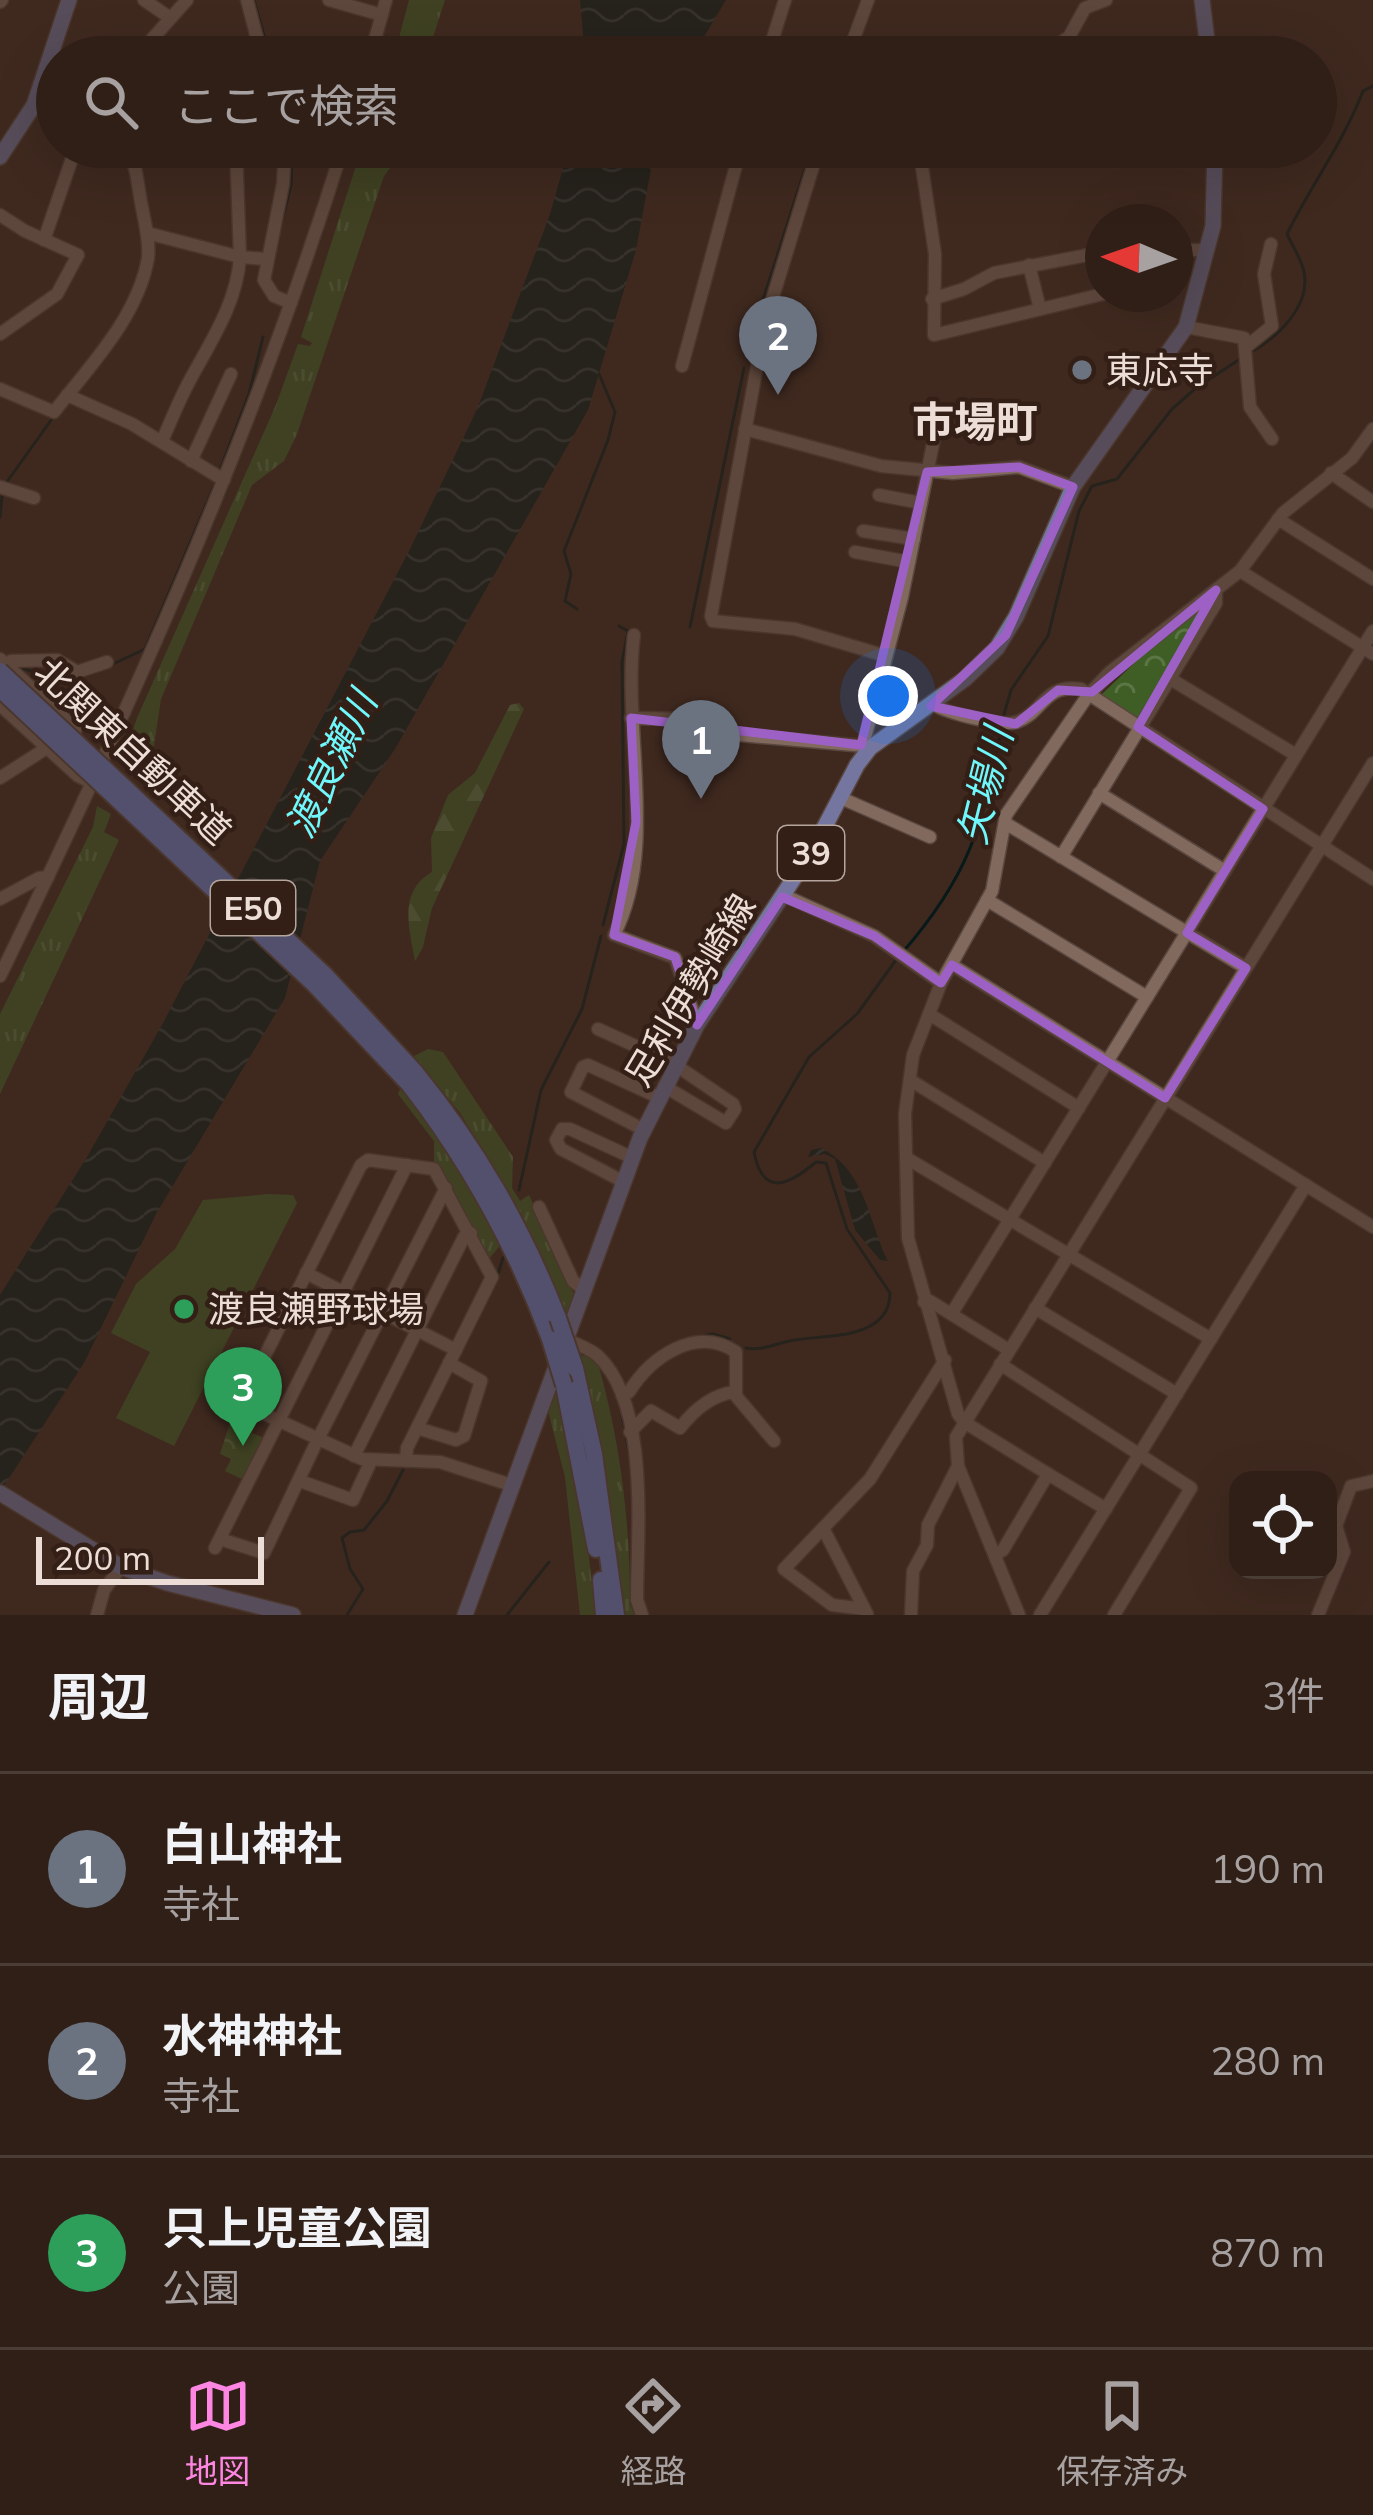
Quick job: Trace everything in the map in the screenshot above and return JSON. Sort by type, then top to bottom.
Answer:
[{"type":"highway","name":"北関東自動車道","points":[[4,664],[323,974],[412,1078],[453,1142],[496,1214],[558,1339],[592,1515],[604,1615]]},
{"type":"highway","name":"北関東自動車道","points":[[0,689],[449,1114],[502,1193],[535,1258],[575,1368],[597,1472],[616,1615]]},
{"type":"main road","points":[[57,36],[69,0]]},
{"type":"main road","points":[[1202,0],[1206,36]]},
{"type":"main road","points":[[0,157],[36,99]]},
{"type":"main road","name":"足利伊勢崎線","points":[[465,1615],[558,1339],[584,1291],[644,1130],[674,1065],[783,895],[866,747],[976,670],[1006,635],[1073,487],[1186,327],[1208,250],[1215,168]]},
{"type":"main road","points":[[0,1493],[116,1565],[293,1615]]},
{"type":"street","points":[[144,0],[169,17]]},
{"type":"street","points":[[153,36],[187,0]]},
{"type":"street","points":[[247,0],[256,36]]},
{"type":"street","points":[[329,0],[382,15]]},
{"type":"street","points":[[376,36],[386,0]]},
{"type":"street","points":[[774,36],[785,0]]},
{"type":"street","points":[[855,36],[868,0]]},
{"type":"street","points":[[1070,36],[1085,8],[1106,0]]},
{"type":"street","points":[[44,240],[69,168]]},
{"type":"street","points":[[0,389],[54,412],[129,307],[147,260],[137,168]]},
{"type":"street","points":[[162,441],[222,323],[236,284],[240,257],[237,168]]},
{"type":"street","points":[[284,168],[266,259],[267,290],[291,303]]},
{"type":"street","points":[[0,976],[92,783],[224,480],[337,168]]},
{"type":"street","points":[[682,367],[736,168]]},
{"type":"street","points":[[812,168],[765,323],[710,611],[712,621],[795,629],[886,656]]},
{"type":"street","points":[[922,168],[934,254],[934,334],[1085,298]]},
{"type":"street","points":[[0,214],[78,255],[57,294],[0,334]]},
{"type":"street","points":[[147,233],[266,259]]},
{"type":"street","points":[[1246,347],[1272,326],[1264,274],[1271,244]]},
{"type":"street","points":[[1193,250],[1208,250]]},
{"type":"street","points":[[932,299],[994,273],[1085,255]]},
{"type":"street","points":[[1029,265],[1040,309]]},
{"type":"street","points":[[1186,327],[1244,338],[1250,407],[1272,439]]},
{"type":"street","points":[[190,461],[231,374]]},
{"type":"street","points":[[67,395],[162,441],[224,480]]},
{"type":"street","points":[[745,429],[855,460],[927,472],[1018,466],[1073,487]]},
{"type":"street","points":[[1106,1509],[964,1422],[925,1302],[907,1225],[905,1114],[913,1054],[941,983],[994,884],[1010,807],[1089,694],[1163,627],[1240,572],[1278,519],[1352,458],[1373,429]]},
{"type":"street","points":[[631,718],[702,719],[730,734],[866,747],[935,434]]},
{"type":"street","points":[[1331,473],[1373,502]]},
{"type":"street","points":[[0,487],[34,498]]},
{"type":"street","points":[[878,495],[921,503]]},
{"type":"street","points":[[1278,519],[1373,579]]},
{"type":"street","points":[[863,531],[914,538]]},
{"type":"street","points":[[855,552],[910,562]]},
{"type":"street","points":[[1240,572],[1368,651]]},
{"type":"street","points":[[1060,856],[1216,603],[1216,590]]},
{"type":"street","points":[[952,1313],[1263,809],[1368,651],[1373,632]]},
{"type":"street","points":[[634,635],[631,718],[636,822],[630,889],[614,935],[675,958],[698,1024]]},
{"type":"street","points":[[21,679],[34,661]]},
{"type":"street","points":[[4,664],[60,661],[77,672],[107,662]]},
{"type":"street","points":[[0,778],[76,729],[4,664]]},
{"type":"street","points":[[1169,678],[1297,755]]},
{"type":"street","points":[[933,704],[1000,722],[1022,719],[1058,690],[1074,687],[1373,879]]},
{"type":"street","points":[[0,705],[92,783]]},
{"type":"street","points":[[1019,1615],[958,1466],[956,1437],[1373,763]]},
{"type":"street","points":[[1099,793],[1225,871]]},
{"type":"street","points":[[841,798],[930,837]]},
{"type":"street","points":[[1004,823],[1246,968]]},
{"type":"street","points":[[0,898],[48,877]]},
{"type":"street","points":[[783,895],[874,936],[941,983]]},
{"type":"street","points":[[987,900],[1147,997]]},
{"type":"street","points":[[952,965],[1373,1227]]},
{"type":"street","points":[[929,1014],[1079,1108]]},
{"type":"street","points":[[598,1029],[674,1065],[733,1103],[735,1109],[726,1123],[661,1092],[583,1066],[571,1092],[644,1130]]},
{"type":"street","points":[[910,1080],[1045,1163]]},
{"type":"street","points":[[624,1182],[560,1149],[556,1140],[562,1130],[571,1129],[633,1158]]},
{"type":"street","points":[[908,1159],[1211,1339]]},
{"type":"street","points":[[406,1461],[405,1451],[492,1280],[434,1169],[363,1162],[241,1403],[354,1456],[371,1461],[406,1461],[428,1460],[462,1466],[511,1485]]},
{"type":"street","points":[[407,1165],[217,1543],[264,1553],[446,1188]]},
{"type":"street","points":[[1040,1615],[1306,1185]]},
{"type":"street","points":[[539,1207],[573,1281],[584,1291]]},
{"type":"street","points":[[354,1456],[464,1237],[471,1233]]},
{"type":"street","points":[[306,1273],[417,1330],[481,1381],[464,1436],[456,1440],[417,1428]]},
{"type":"street","points":[[925,1302],[930,1300],[1009,1350]]},
{"type":"street","points":[[1035,1308],[1177,1394]]},
{"type":"street","points":[[558,1339],[597,1355],[622,1395],[640,1486],[637,1600],[641,1615]]},
{"type":"street","points":[[622,1395],[629,1393],[656,1359],[710,1340],[722,1343],[738,1356],[734,1392],[774,1441]]},
{"type":"street","points":[[866,1612],[832,1605],[784,1569],[879,1466],[945,1360]]},
{"type":"street","points":[[1000,1364],[1187,1484],[1190,1491],[1114,1615]]},
{"type":"street","points":[[630,1432],[651,1411],[680,1428],[717,1396],[734,1392]]},
{"type":"street","points":[[300,1480],[352,1500],[371,1461]]},
{"type":"street","points":[[910,1615],[911,1577],[927,1545],[928,1525],[958,1466]]},
{"type":"street","points":[[994,1555],[1004,1550],[1048,1474]]},
{"type":"street","points":[[1318,1615],[1343,1556],[1336,1526],[1351,1486],[1373,1480]]},
{"type":"street","points":[[824,1530],[866,1612]]},
{"type":"street","points":[[97,1615],[116,1565]]},
{"type":"highlighted area","points":[[1019,467],[1073,487],[1006,635],[931,706],[1016,724],[1058,690],[1092,692],[1216,590],[1138,727],[1263,809],[1187,933],[1246,968],[1165,1098],[952,965],[941,983],[874,936],[782,897],[697,1025],[675,957],[614,935],[636,822],[631,718],[861,745],[927,472]]},
{"type":"green space","points":[[409,0],[445,0],[433,36],[400,36]]},
{"type":"green space","points":[[355,168],[390,168],[297,434],[284,461],[252,485],[161,699],[150,772],[135,763],[132,769],[121,764],[137,718],[276,405],[298,344],[312,343],[301,337]]},
{"type":"green space","points":[[1207,603],[1211,605],[1140,718],[1101,695],[1167,632]]},
{"type":"green space","points":[[519,703],[524,709],[432,908],[415,961],[410,900],[421,880],[432,872],[431,838],[448,795],[475,773],[510,705]]},
{"type":"green space","points":[[97,806],[111,814],[104,832],[119,840],[0,1094],[0,1014],[93,827]]},
{"type":"green space","points":[[428,1049],[443,1052],[513,1157],[512,1188],[520,1201],[529,1195],[574,1294],[567,1316],[523,1217],[494,1167],[460,1113],[414,1056]]},
{"type":"green space","points":[[401,1087],[457,1164],[501,1244],[489,1259],[434,1162],[434,1141],[398,1094]]},
{"type":"green space","name":"渡良瀬野球場","points":[[293,1195],[297,1203],[174,1446],[116,1418],[150,1352],[111,1333],[136,1284],[175,1249],[203,1200]]},
{"type":"green space","points":[[588,1355],[599,1367],[618,1455],[634,1615],[625,1615],[602,1449],[580,1356]]},
{"type":"green space","points":[[557,1387],[584,1518],[596,1615],[580,1615],[565,1477],[548,1411]]},
{"type":"green space","points":[[234,1410],[259,1418],[252,1433],[266,1439],[247,1478],[242,1479],[225,1471],[231,1459],[220,1454]]},
{"type":"water","points":[[580,0],[726,0],[705,36],[583,36]]},
{"type":"water","name":"渡良瀬川","points":[[563,168],[651,168],[636,250],[588,410],[395,749],[320,861],[285,998],[156,1214],[84,1363],[0,1492],[0,1295],[87,1157],[163,1023],[411,547],[478,407]]},
{"type":"water","points":[[821,1148],[836,1158],[848,1170],[857,1184],[888,1261],[880,1260],[855,1230],[835,1159],[825,1154],[808,1157],[811,1150]]},
{"type":"waterway","points":[[254,0],[264,36]]},
{"type":"waterway","points":[[848,36],[862,0]]},
{"type":"waterway","name":"矢場川","points":[[1337,144],[1363,91],[1373,86]]},
{"type":"waterway","points":[[278,237],[291,168]]},
{"type":"waterway","points":[[762,303],[805,168]]},
{"type":"waterway","name":"矢場川","points":[[1251,352],[1281,329],[1302,297],[1304,272],[1287,234],[1324,168]]},
{"type":"waterway","points":[[220,470],[249,394],[263,337]]},
{"type":"waterway","name":"矢場川","points":[[1002,721],[1011,690],[1048,636],[1079,511],[1092,486],[1117,479],[1172,409],[1243,357]]},
{"type":"waterway","points":[[690,627],[744,368]]},
{"type":"waterway","points":[[577,609],[565,601],[571,574],[564,551],[615,412],[599,374]]},
{"type":"waterway","points":[[4,486],[54,416]]},
{"type":"waterway","points":[[109,666],[145,649],[217,479]]},
{"type":"waterway","points":[[0,517],[2,495]]},
{"type":"waterway","points":[[603,925],[624,844],[622,662],[628,631],[619,626]]},
{"type":"waterway","points":[[19,667],[66,678],[95,672]]},
{"type":"waterway","name":"矢場川","points":[[902,953],[943,899],[970,849],[1001,730]]},
{"type":"waterway","points":[[519,1190],[541,1090],[582,1009],[601,936]]},
{"type":"waterway","name":"矢場川","points":[[746,1348],[854,1332],[868,1327],[887,1308],[890,1293],[847,1229],[826,1163],[816,1162],[787,1181],[771,1182],[758,1167],[754,1152],[809,1057],[857,1014],[896,960]]},
{"type":"waterway","points":[[498,1274],[503,1258]]},
{"type":"waterway","name":"矢場川","points":[[696,1337],[713,1334],[730,1339]]},
{"type":"waterway","name":"矢場川","points":[[648,1361],[664,1349]]},
{"type":"waterway","name":"矢場川","points":[[622,1415],[629,1452]]},
{"type":"waterway","points":[[347,1615],[363,1589],[350,1569],[342,1538],[364,1530],[403,1470]]},
{"type":"waterway","points":[[507,1615],[549,1562]]},
{"type":"place","name":"東応寺","points":[[1082,370]]},
{"type":"place","name":"水神神社","points":[[778,395]]},
{"type":"place","name":"白山神社","points":[[701,799]]},
{"type":"place","name":"渡良瀬野球場","points":[[184,1309]]},
{"type":"place","name":"只上児童公園","points":[[243,1446]]},
{"type":"district","name":"市場町","points":[[975,422]]}]
